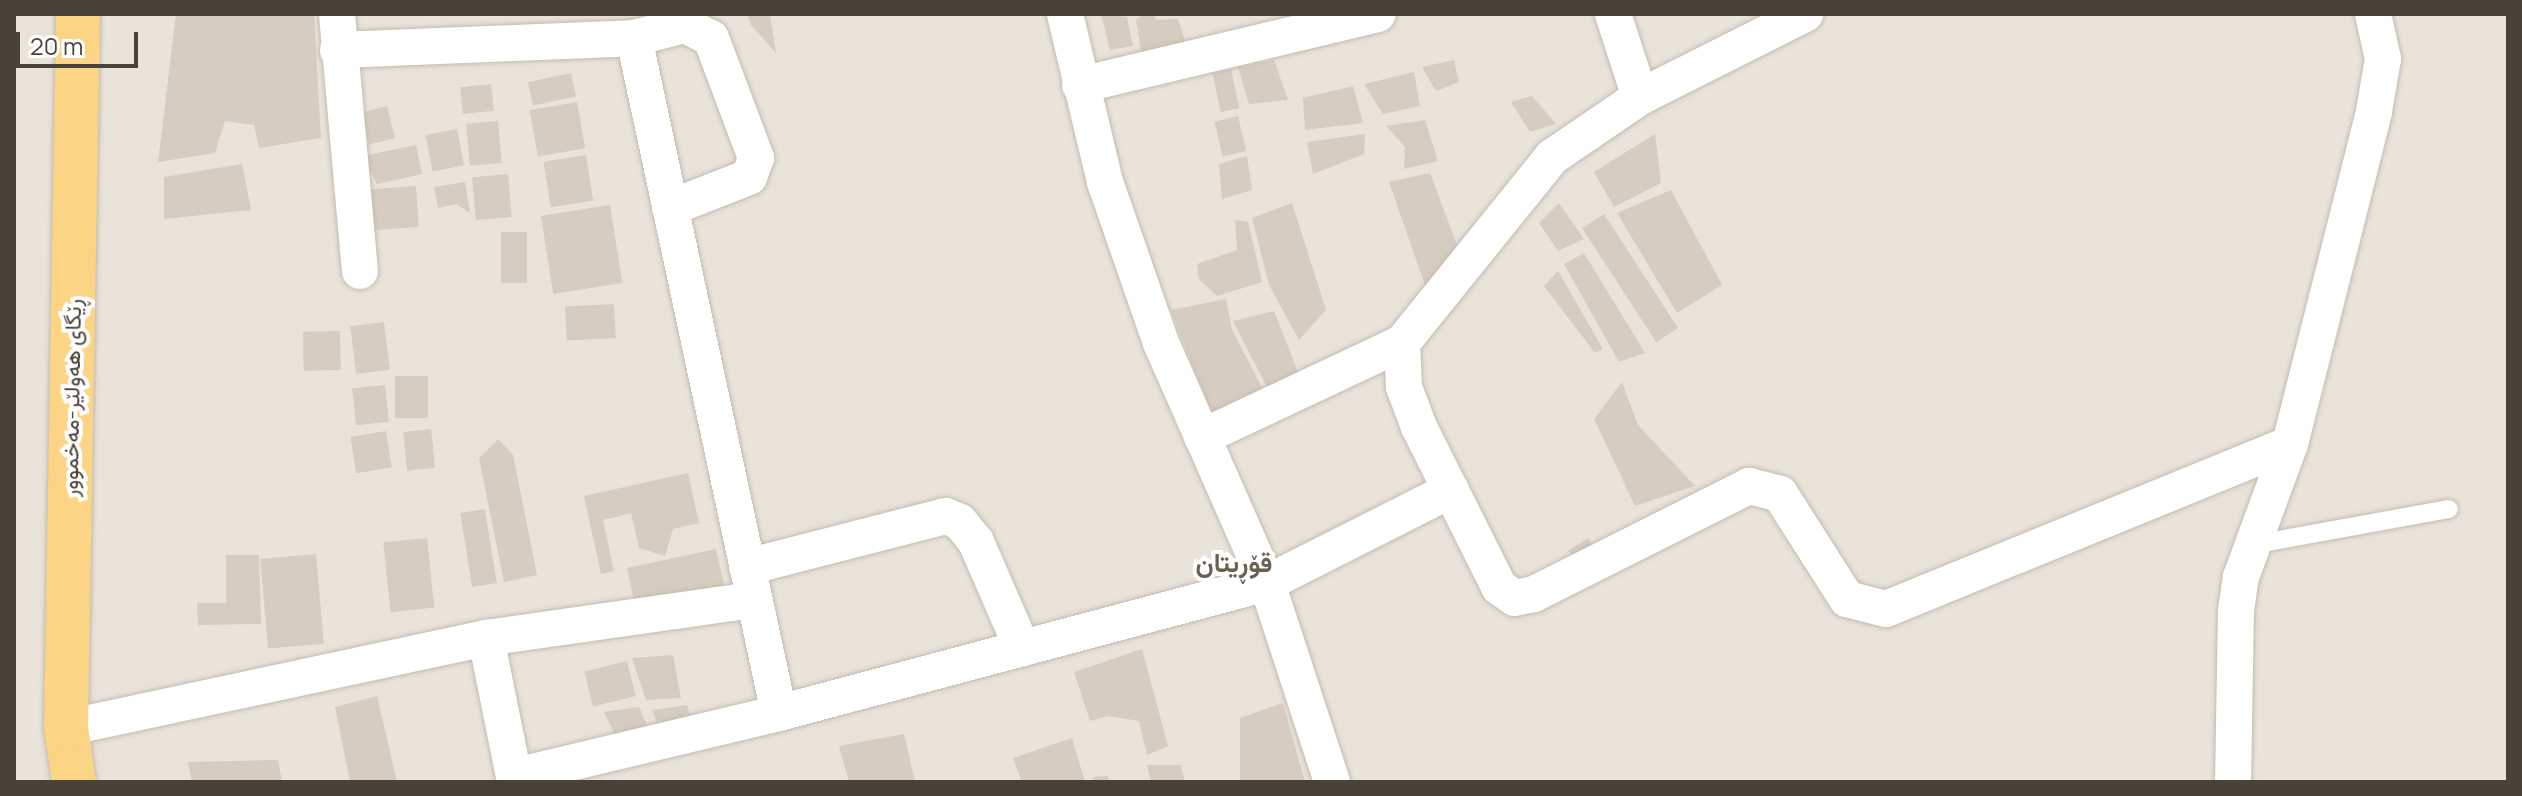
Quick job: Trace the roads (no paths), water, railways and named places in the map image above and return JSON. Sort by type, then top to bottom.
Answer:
[{"type":"highway","name":"ڕێگای هەولێر-مەخموور","points":[[74,782],[66,728],[78,14]]},
{"type":"street","points":[[337,14],[360,271]]},
{"type":"street","points":[[1065,14],[1105,182],[1161,343],[1267,583],[1332,782]]},
{"type":"street","points":[[1080,85],[1288,26],[1378,14]]},
{"type":"street","points":[[1613,14],[1640,97]]},
{"type":"street","points":[[1202,437],[1402,343],[1552,157],[1640,97],[1805,14]]},
{"type":"street","points":[[2233,782],[2236,611],[2241,577],[2290,444],[2380,83],[2383,59],[2373,14]]},
{"type":"street","points":[[338,50],[634,38],[685,25],[711,38],[756,158],[749,177],[670,208]]},
{"type":"street","points":[[634,38],[779,713]]},
{"type":"street","points":[[1402,343],[1404,387],[1419,427],[1499,587],[1515,598],[1534,594],[1749,486],[1780,494],[1847,599],[1886,609],[2290,444]]},
{"type":"street","points":[[486,638],[515,779],[779,713],[1267,583],[1451,490]]},
{"type":"street","points":[[66,728],[750,584],[946,516],[960,522],[976,542],[1022,648]]},
{"type":"lane","points":[[2251,545],[2449,509]]},
{"type":"district","name":"قۆڕیتان","points":[[1234,563]]}]
